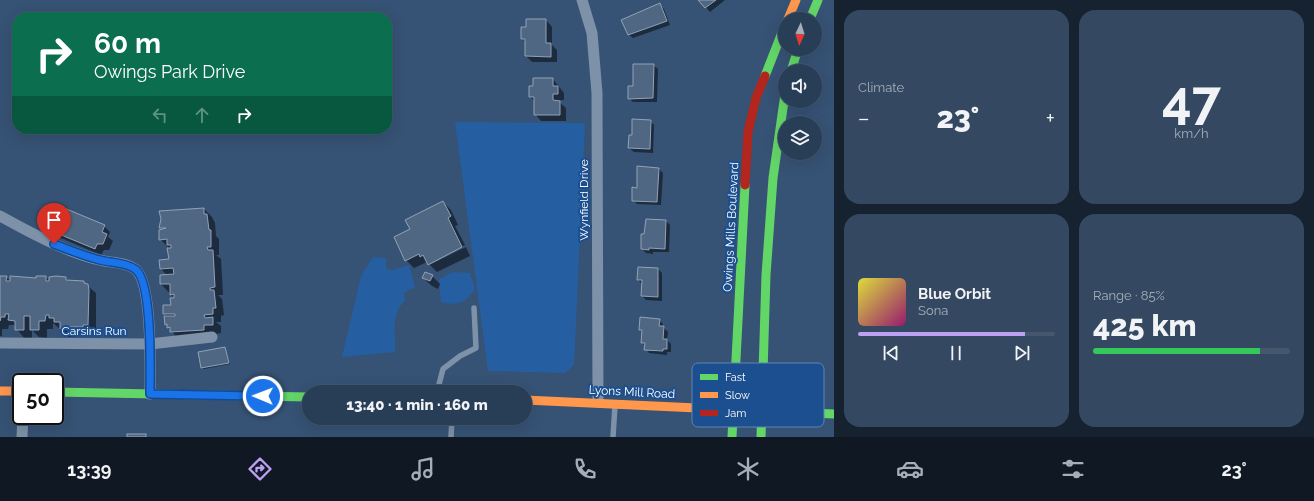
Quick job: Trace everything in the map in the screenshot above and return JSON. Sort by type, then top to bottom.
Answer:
[{"type":"main road","points":[[791,12],[796,0]]},
{"type":"main road","points":[[813,12],[818,0]]},
{"type":"main road","name":"Owings Mills Boulevard","points":[[736,363],[748,132],[756,98],[778,43]]},
{"type":"main road","points":[[763,363],[766,275],[773,178],[783,108]]},
{"type":"main road","points":[[0,391],[12,392]]},
{"type":"main road","points":[[64,392],[302,397]]},
{"type":"main road","name":"Lyons Mill Road","points":[[532,400],[598,402],[692,408]]},
{"type":"main road","name":"Lyons Mill Road","points":[[824,414],[834,414]]},
{"type":"main road","name":"Owings Mills Boulevard","points":[[732,427],[732,437]]},
{"type":"main road","points":[[761,427],[761,437]]},
{"type":"street","name":"Wynfield Drive","points":[[582,0],[592,33],[597,93],[598,402]]},
{"type":"street","points":[[0,216],[43,239],[74,252],[136,269],[142,279],[149,310],[150,394]]},
{"type":"street","name":"Carsins Run","points":[[0,343],[150,344],[212,337]]},
{"type":"street","points":[[22,437],[23,425]]},
{"type":"lane","points":[[439,385],[443,369],[460,356],[476,348],[474,308]]},
{"type":"lane","points":[[613,437],[615,403]]},
{"type":"lane","points":[[451,437],[452,425]]},
{"type":"shaded area","points":[[455,122],[585,123],[574,365],[565,373],[488,371]]},
{"type":"shaded area","points":[[373,257],[386,258],[386,269],[393,270],[409,265],[415,287],[404,293],[405,301],[397,312],[395,325],[395,352],[342,357],[361,276]]},
{"type":"shaded area","points":[[453,272],[470,273],[475,289],[468,298],[461,302],[452,304],[441,302],[439,279]]},
{"type":"building","points":[[698,0],[716,0],[705,8]]},
{"type":"building","points":[[660,3],[667,21],[628,35],[621,20]]},
{"type":"building","points":[[526,19],[546,19],[546,43],[551,43],[551,57],[525,56],[525,39],[521,39],[521,27],[526,27]]},
{"type":"building","points":[[633,64],[654,64],[653,98],[628,99],[628,86],[633,86]]},
{"type":"building","points":[[533,78],[553,78],[553,86],[558,86],[558,94],[553,94],[553,100],[560,101],[560,115],[534,115],[534,97],[529,97],[529,86],[533,86]]},
{"type":"building","points":[[632,119],[651,120],[650,149],[628,148],[629,135],[632,135]]},
{"type":"building","points":[[637,166],[659,168],[657,202],[632,201],[632,187],[637,188]]},
{"type":"building","points":[[443,201],[451,216],[448,218],[462,247],[428,265],[423,255],[420,257],[419,254],[405,261],[394,237],[410,229],[405,220]]},
{"type":"building","points":[[64,208],[105,225],[102,232],[107,234],[103,244],[97,244],[95,249],[54,232],[56,227],[53,226],[53,223],[51,223],[55,213],[61,216]]},
{"type":"building","points":[[204,208],[204,214],[207,214],[209,230],[211,230],[211,247],[207,247],[208,250],[213,250],[215,287],[210,288],[210,290],[214,290],[216,308],[213,308],[213,314],[204,315],[205,318],[213,317],[213,325],[204,325],[204,330],[170,332],[170,327],[167,328],[167,324],[165,325],[164,316],[175,316],[175,314],[163,314],[163,305],[171,305],[170,298],[174,298],[174,294],[170,295],[170,284],[160,284],[160,275],[174,274],[173,268],[160,269],[159,260],[169,259],[167,248],[171,248],[171,245],[167,245],[167,239],[159,240],[159,230],[166,228],[159,228],[161,219],[159,211]]},
{"type":"building","points":[[646,219],[666,220],[665,249],[641,249],[641,234],[644,234]]},
{"type":"building","points":[[638,267],[658,268],[658,297],[641,296],[642,280],[637,280]]},
{"type":"building","points":[[425,272],[433,275],[430,281],[422,278]]},
{"type":"building","points":[[0,276],[7,276],[6,281],[10,281],[10,276],[36,278],[36,276],[46,276],[46,281],[49,281],[49,277],[56,276],[66,277],[66,280],[84,281],[84,283],[88,284],[89,290],[88,325],[83,325],[83,327],[70,327],[70,330],[60,329],[60,322],[54,322],[54,318],[49,318],[49,315],[46,315],[45,321],[39,321],[39,330],[30,330],[30,316],[24,316],[24,330],[15,330],[15,321],[8,320],[9,314],[5,314],[5,317],[1,317],[0,321]]},
{"type":"building","points":[[640,317],[660,319],[659,326],[664,326],[663,339],[667,339],[667,349],[663,349],[663,351],[644,350],[645,343],[641,343],[642,330],[639,330]]},
{"type":"building","points":[[225,347],[229,363],[201,368],[198,352]]},
{"type":"building","points":[[127,434],[146,434],[146,437],[127,437]]},
{"type":"traffic: fast","points":[[813,12],[818,0]]},
{"type":"traffic: fast","points":[[765,76],[778,43]]},
{"type":"traffic: fast","points":[[793,64],[796,56]]},
{"type":"traffic: fast","points":[[763,363],[766,275],[773,178],[783,108]]},
{"type":"traffic: fast","points":[[736,363],[745,185]]},
{"type":"traffic: fast","points":[[64,392],[302,397]]},
{"type":"traffic: fast","points":[[824,414],[834,414]]},
{"type":"traffic: fast","points":[[732,437],[733,427]]},
{"type":"traffic: fast","points":[[761,427],[761,437]]},
{"type":"traffic: slow","points":[[791,12],[796,0]]},
{"type":"traffic: slow","points":[[0,391],[12,391]]},
{"type":"traffic: slow","points":[[532,400],[692,408]]},
{"type":"traffic: jam","points":[[745,185],[748,132],[756,98],[765,76]]},
{"type":"route","points":[[54,244],[100,260],[125,265],[136,269],[142,279],[149,310],[150,394],[263,396]]}]
